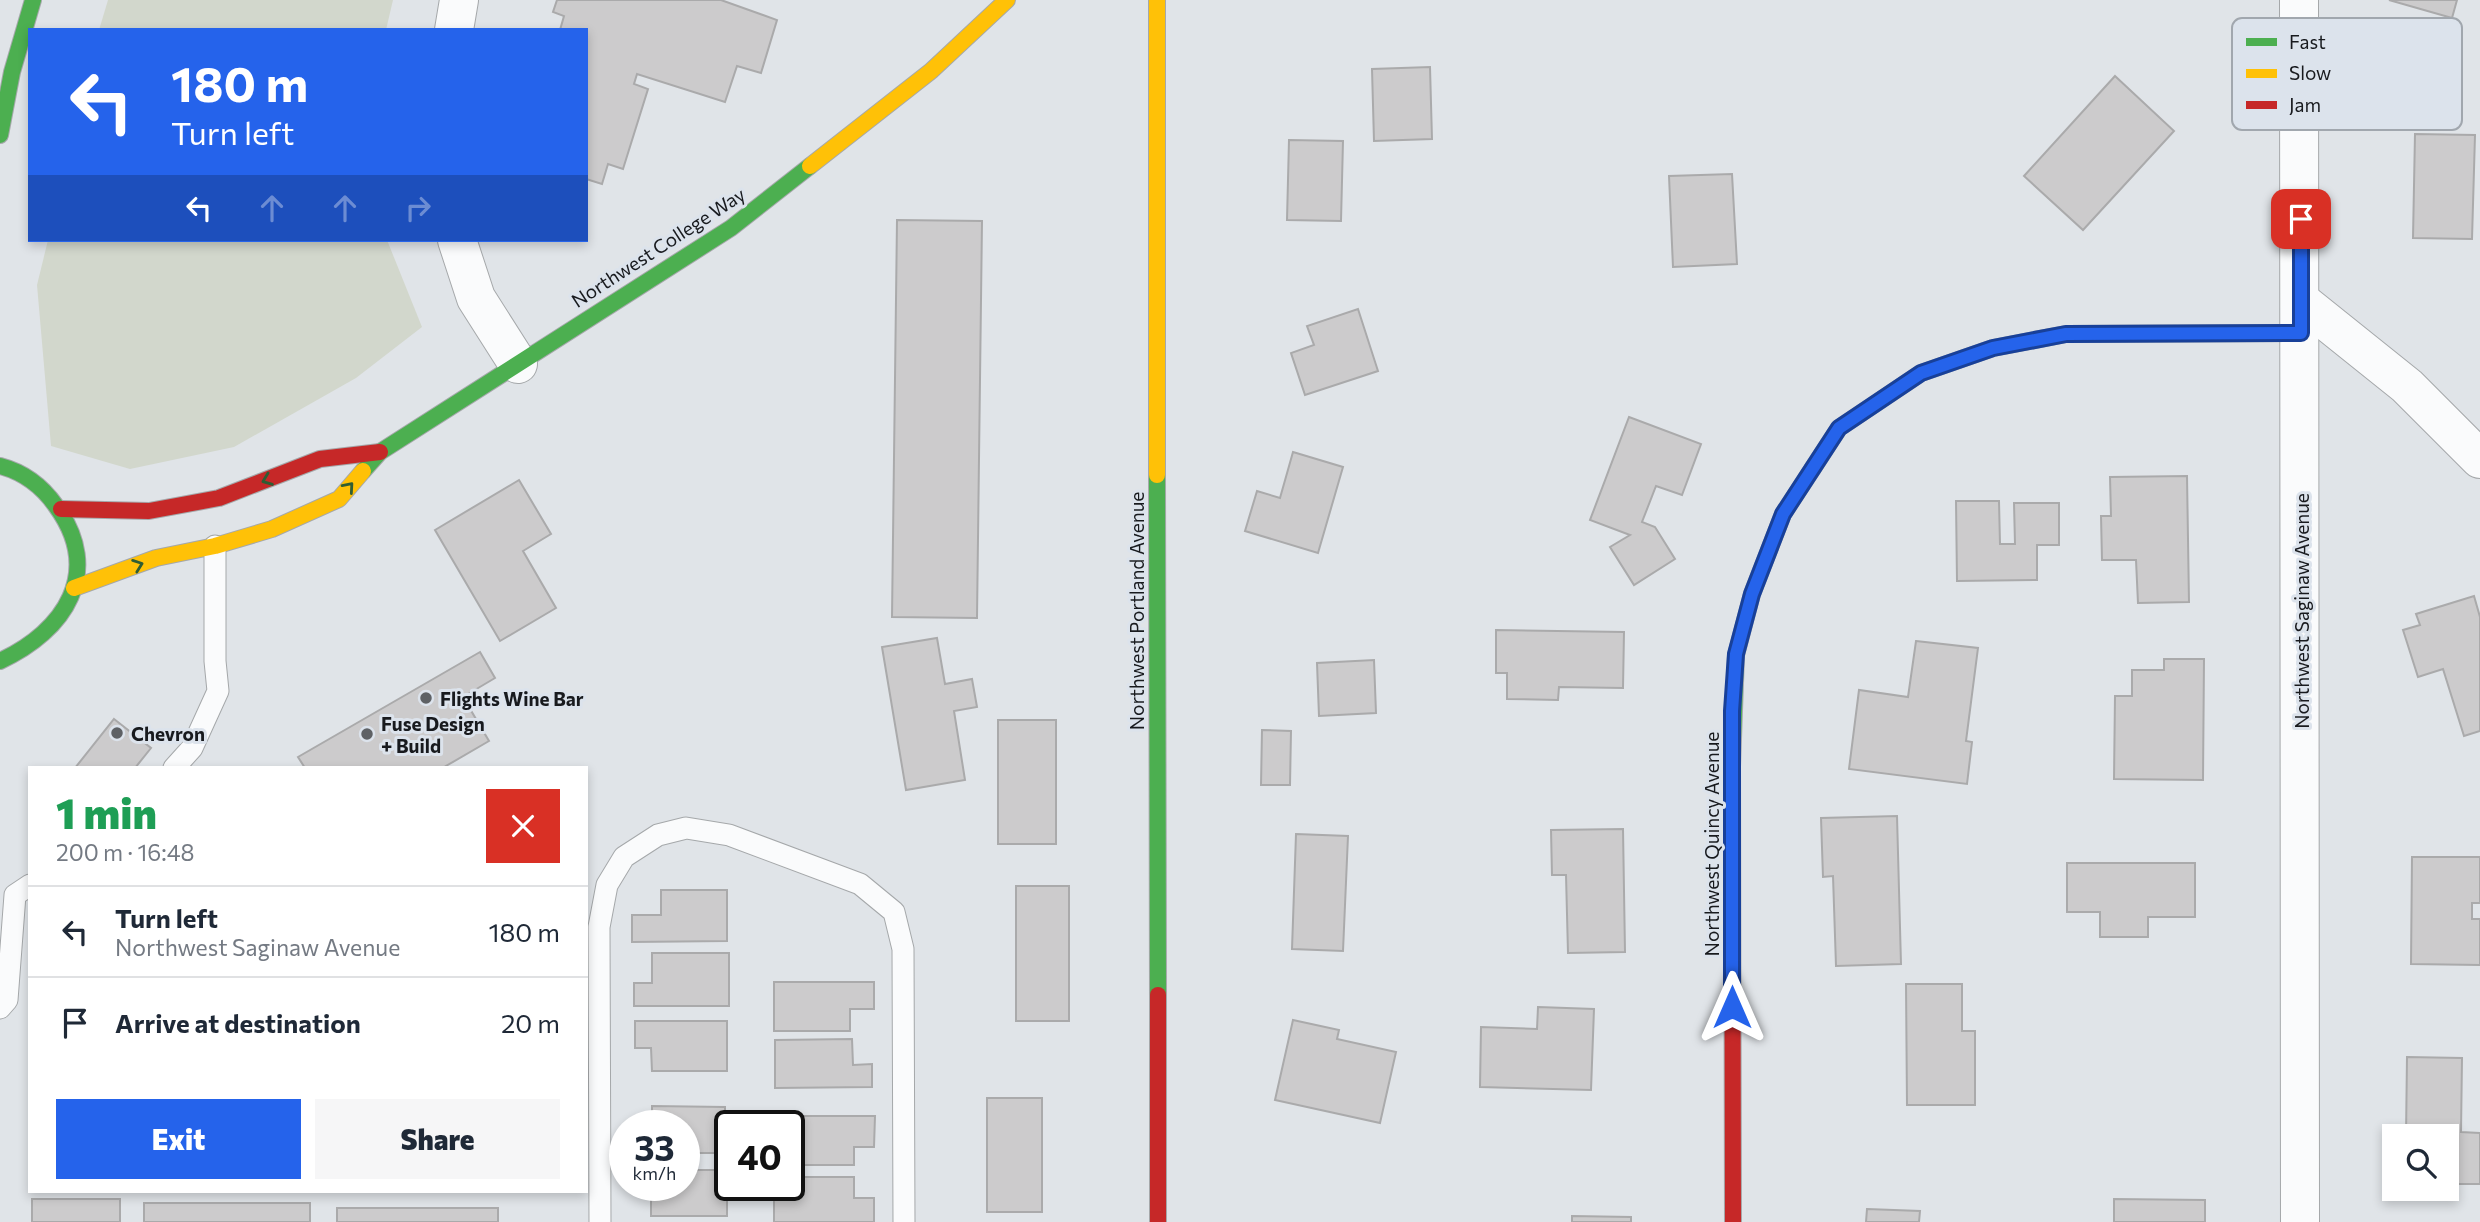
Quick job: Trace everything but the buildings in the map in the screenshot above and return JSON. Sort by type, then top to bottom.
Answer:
[{"type":"street","points":[[0,135],[12,72],[33,0]]},
{"type":"street","points":[[454,28],[459,0]]},
{"type":"street","name":"Northwest College Way","points":[[74,589],[156,558],[215,546],[272,529],[339,499],[380,452],[731,228],[931,71],[1007,0]]},
{"type":"street","name":"Northwest Portland Avenue","points":[[1157,0],[1158,1222]]},
{"type":"street","name":"Northwest Saginaw Avenue","points":[[2299,0],[2299,18]]},
{"type":"street","name":"Northwest Saginaw Avenue","points":[[2300,130],[2300,1222]]},
{"type":"street","points":[[458,242],[476,298],[518,364]]},
{"type":"street","points":[[2301,317],[2407,386],[2480,459]]},
{"type":"street","name":"Northwest Quincy Avenue","points":[[1733,1222],[1734,677],[1736,654],[1752,594],[1783,514],[1839,428],[1921,373],[1993,348],[2066,334],[2301,317]]},
{"type":"street","name":"Northwest College Way","points":[[61,509],[149,511],[219,498],[320,459],[380,452]]},
{"type":"street","points":[[0,661],[34,645],[59,620],[74,589],[76,547],[61,509],[37,484],[4,463]]},
{"type":"lane","points":[[176,766],[192,748],[218,691],[215,661],[215,546]]},
{"type":"lane","points":[[600,1222],[599,927],[607,885],[624,857],[658,835],[686,828],[729,835],[860,884],[894,912],[903,949],[904,1222]]},
{"type":"lane","points":[[0,1008],[7,1000],[15,895],[28,886]]},
{"type":"shaded area","points":[[108,0],[393,0],[386,28],[100,28]]},
{"type":"shaded area","points":[[48,242],[388,242],[422,327],[356,378],[234,447],[130,469],[51,446],[37,285]]},
{"type":"traffic: fast","points":[[0,135],[12,72],[33,0]]},
{"type":"traffic: fast","points":[[363,471],[380,452],[731,228],[810,166]]},
{"type":"traffic: fast","points":[[0,466],[24,476],[51,499],[70,530],[77,554],[77,576],[70,597],[59,616],[43,633],[0,661]]},
{"type":"traffic: fast","points":[[1732,767],[1736,655],[1752,594],[1783,514],[1813,468]]},
{"type":"traffic: fast","points":[[1157,475],[1158,995]]},
{"type":"traffic: slow","points":[[810,166],[931,71],[1007,0]]},
{"type":"traffic: slow","points":[[1157,0],[1157,475]]},
{"type":"traffic: slow","points":[[74,588],[156,558],[215,546],[272,529],[339,499],[363,471]]},
{"type":"traffic: jam","points":[[1813,468],[1839,428],[1921,373],[1993,348],[2066,334],[2301,333]]},
{"type":"traffic: jam","points":[[61,509],[149,511],[219,498],[320,459],[380,452]]},
{"type":"traffic: jam","points":[[1732,767],[1733,1222]]},
{"type":"traffic: jam","points":[[1158,995],[1158,1222]]},
{"type":"place","name":"Flights Wine Bar","points":[[426,698]]},
{"type":"place","name":"Chevron","points":[[117,733]]},
{"type":"place","name":"Fuse Design + Build","points":[[367,734]]},
{"type":"route","points":[[1732,1007],[1732,711],[1736,654],[1752,594],[1783,514],[1839,428],[1921,373],[1993,348],[2066,334],[2301,333],[2301,219]]}]
